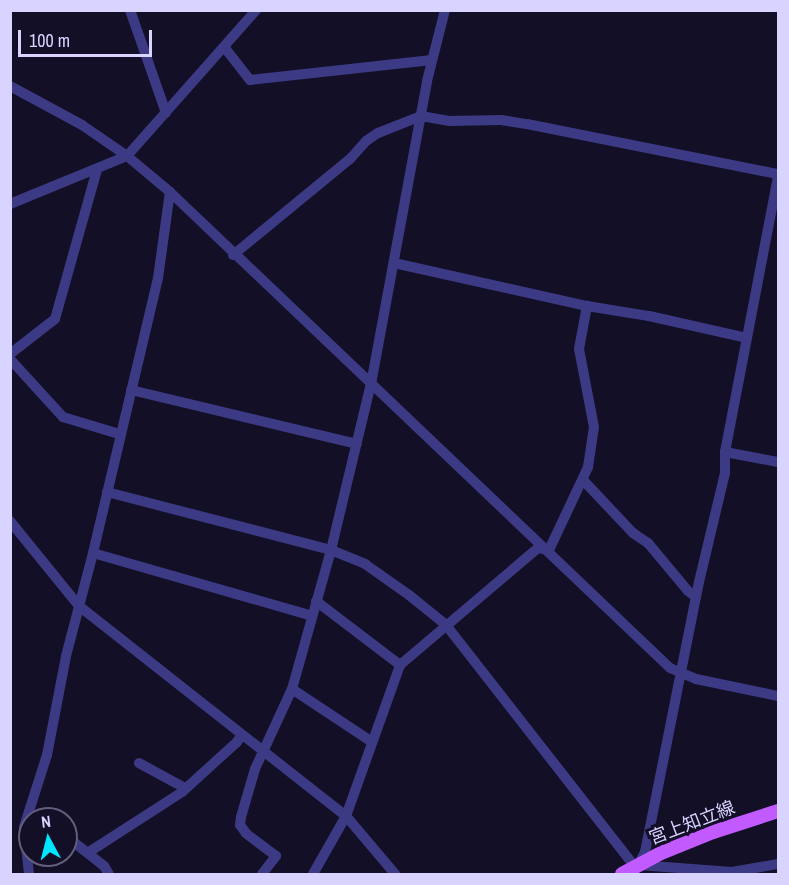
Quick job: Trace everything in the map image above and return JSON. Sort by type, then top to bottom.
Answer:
[{"type":"main road","name":"宮上知立線","points":[[622,874],[636,869],[661,853],[713,832],[778,811]]},
{"type":"street","points":[[130,10],[166,113]]},
{"type":"street","points":[[10,204],[127,156],[225,48],[256,10]]},
{"type":"street","points":[[262,874],[276,856],[246,833],[240,825],[241,817],[255,770],[292,689],[331,550],[371,384],[432,60],[445,10]]},
{"type":"street","points":[[225,48],[250,80],[432,60]]},
{"type":"street","points":[[10,86],[74,120],[127,156],[170,192],[233,255],[549,550],[670,668],[681,674],[778,696]]},
{"type":"street","points":[[233,255],[350,159],[366,141],[378,133],[421,116],[449,121],[501,120],[535,125],[778,176],[725,452],[725,473],[696,597],[645,852],[636,869]]},
{"type":"street","points":[[10,354],[55,319],[97,170]]},
{"type":"street","points":[[36,807],[66,656],[93,553],[119,434],[158,278],[170,192]]},
{"type":"street","points":[[393,263],[587,306],[649,316],[747,338]]},
{"type":"street","points":[[549,550],[588,466],[594,427],[579,349],[587,306]]},
{"type":"street","points":[[10,359],[63,417],[119,434]]},
{"type":"street","points":[[131,390],[357,444]]},
{"type":"street","points":[[725,452],[778,462]]},
{"type":"street","points":[[583,480],[633,533],[648,543],[688,591],[696,597]]},
{"type":"street","points":[[107,492],[331,550],[365,564],[446,625],[636,869],[732,872],[778,864]]},
{"type":"street","points":[[10,521],[80,606],[346,816],[395,874]]},
{"type":"street","points":[[313,874],[346,816],[400,664],[538,548],[549,550]]},
{"type":"street","points":[[93,553],[312,616]]},
{"type":"street","points":[[316,601],[400,664]]},
{"type":"street","points":[[292,689],[372,742]]},
{"type":"street","points":[[89,852],[159,808],[186,788],[237,742],[242,734]]},
{"type":"street","points":[[139,764],[186,788]]},
{"type":"street","points":[[78,844],[105,866],[109,874]]}]
